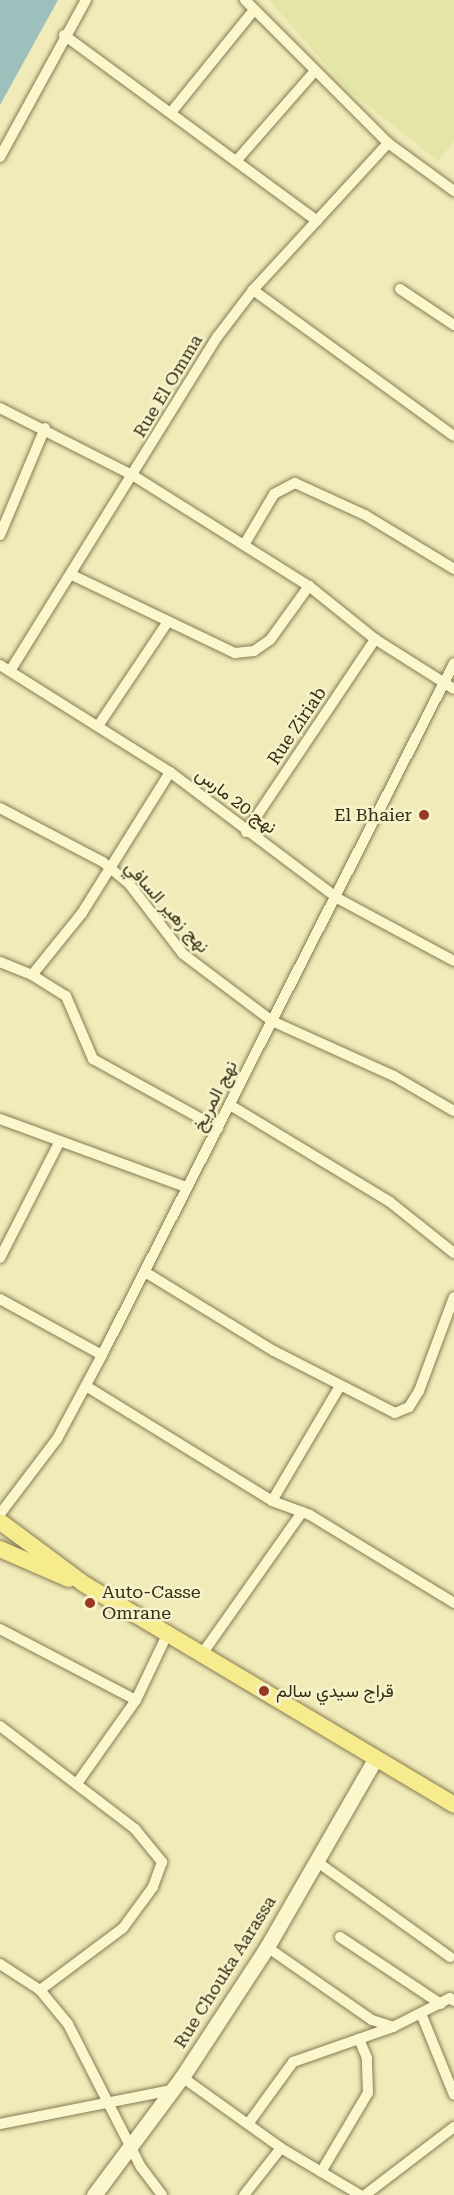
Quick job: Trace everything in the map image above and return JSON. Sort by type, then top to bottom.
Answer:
[{"type":"main road","points":[[0,1541],[1,1515]]},
{"type":"main road","points":[[1,1515],[84,1584]]},
{"type":"main road","points":[[0,1549],[84,1584],[454,1805]]},
{"type":"main road","name":"Rue Chouka Aarassa","points":[[94,2195],[131,2142],[182,2077],[267,1947],[375,1759]]},
{"type":"street","points":[[0,156],[64,35],[86,0]]},
{"type":"street","points":[[246,0],[314,72],[388,143],[454,191]]},
{"type":"street","points":[[172,110],[254,10]]},
{"type":"street","points":[[64,35],[172,110],[317,221]]},
{"type":"street","points":[[237,160],[314,72]]},
{"type":"street","name":"Rue El Omma","points":[[10,671],[134,476],[187,380],[253,290],[388,143]]},
{"type":"street","points":[[400,289],[454,325]]},
{"type":"street","points":[[253,290],[454,436]]},
{"type":"street","points":[[0,408],[45,428],[134,476],[309,586],[375,639],[454,689]]},
{"type":"street","points":[[0,535],[45,428]]},
{"type":"street","points":[[244,545],[274,494],[295,483],[365,515],[454,569]]},
{"type":"street","points":[[72,575],[131,599],[167,623],[219,648],[254,651],[284,624],[309,586]]},
{"type":"street","points":[[98,726],[167,623]]},
{"type":"street","name":"Rue Ziriab","points":[[246,832],[375,639]]},
{"type":"street","name":"نهج المريخ","points":[[1,1515],[57,1439],[86,1386],[186,1187],[337,898],[442,683],[454,663]]},
{"type":"street","name":"نهج 20 مارس","points":[[0,664],[170,772],[246,832],[337,898],[454,961]]},
{"type":"street","points":[[32,975],[111,869],[170,772]]},
{"type":"street","name":"نهج زهير السافي","points":[[0,808],[111,869],[183,954],[272,1021],[394,1076],[454,1111]]},
{"type":"street","points":[[0,962],[32,975],[66,996],[93,1059],[218,1128]]},
{"type":"street","points":[[230,1105],[390,1202],[454,1252]]},
{"type":"street","points":[[0,1119],[186,1187]]},
{"type":"street","points":[[0,1258],[60,1141]]},
{"type":"street","points":[[145,1272],[387,1412],[404,1412],[419,1391],[454,1297]]},
{"type":"street","points":[[0,1299],[102,1355]]},
{"type":"street","points":[[86,1386],[272,1501],[302,1512],[454,1603]]},
{"type":"street","points":[[272,1501],[340,1386]]},
{"type":"street","points":[[202,1654],[302,1512]]},
{"type":"street","points":[[0,1629],[136,1700]]},
{"type":"street","points":[[78,1782],[136,1700],[168,1633]]},
{"type":"street","points":[[0,1726],[78,1782],[155,1847],[162,1862],[153,1887],[123,1928],[40,1990]]},
{"type":"street","points":[[316,1861],[450,1957]]},
{"type":"street","points":[[248,2124],[293,2062],[422,2016],[450,1999],[340,1936]]},
{"type":"street","points":[[267,1947],[372,2020],[393,2027]]},
{"type":"street","points":[[0,1964],[40,1990],[68,2024],[162,2195]]},
{"type":"street","points":[[422,2016],[454,2095]]},
{"type":"street","points":[[321,2172],[368,2093],[367,2058],[359,2039]]},
{"type":"street","points":[[182,2077],[281,2148],[355,2193],[454,2127]]},
{"type":"street","points":[[0,2124],[110,2100],[172,2090]]},
{"type":"street","points":[[244,2195],[281,2148]]},
{"type":"green space","points":[[269,0],[454,0],[454,141],[438,161],[347,89]]},
{"type":"water","points":[[0,0],[58,0],[0,105]]},
{"type":"place","name":"El Bhaier","points":[[424,815]]},
{"type":"place","name":"Auto-Casse Omrane","points":[[90,1603]]},
{"type":"place","name":"قراج سيدي سالم","points":[[264,1691]]}]
